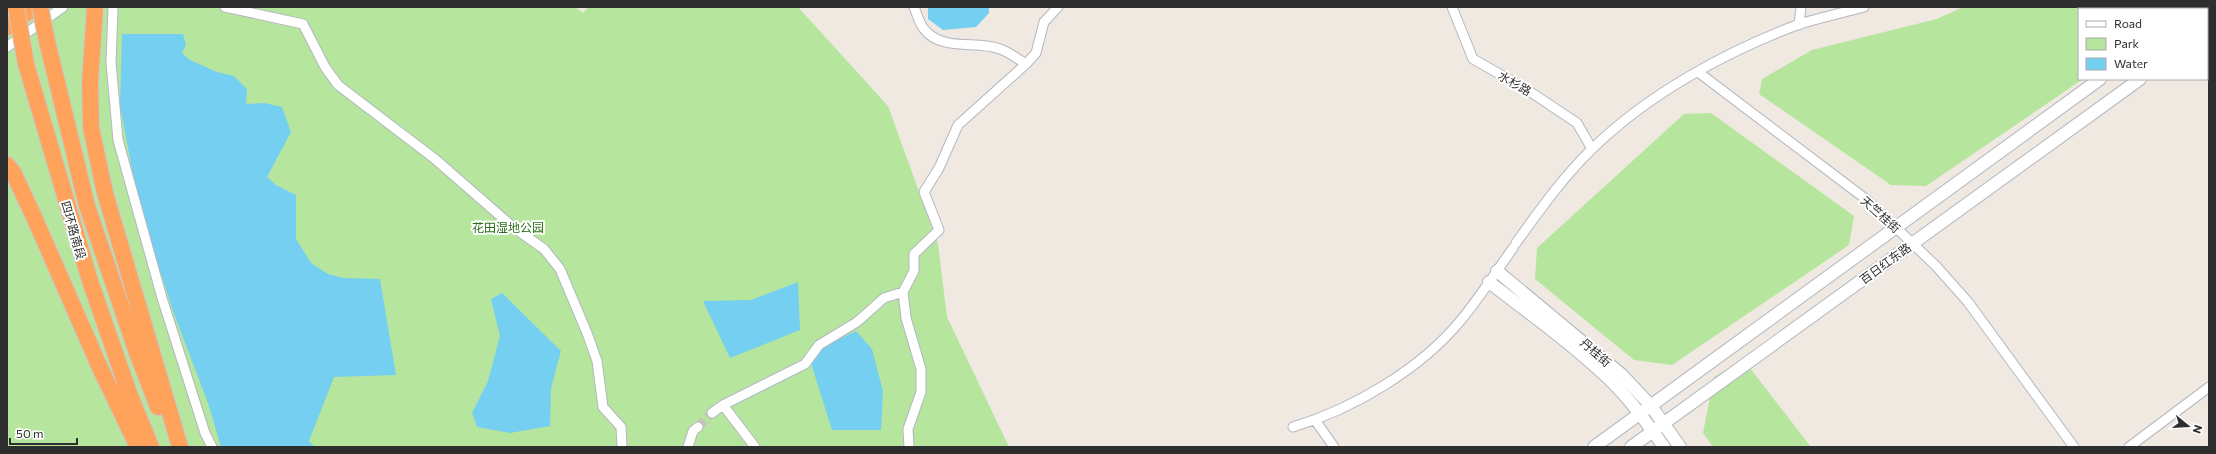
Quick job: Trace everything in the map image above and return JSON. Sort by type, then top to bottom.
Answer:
[{"type":"highway","name":"四环路南段","points":[[16,7],[26,64],[90,281],[129,393],[151,447]]},
{"type":"highway","points":[[7,27],[28,12],[30,7]]},
{"type":"highway","name":"四环路南段","points":[[40,7],[46,41],[87,206],[137,353],[175,447]]},
{"type":"highway","points":[[94,10],[90,82],[91,128],[105,194],[180,447]]},
{"type":"highway","points":[[7,165],[13,172],[34,217],[98,364],[138,447]]},
{"type":"street","points":[[7,47],[63,7]]},
{"type":"street","points":[[113,7],[111,63],[118,140],[162,298],[205,433],[212,447]]},
{"type":"street","points":[[225,7],[303,24],[325,68],[338,84],[435,159],[514,227],[544,249],[560,269],[587,333],[597,361],[603,407],[621,427],[622,447]]},
{"type":"street","points":[[914,7],[924,30],[936,39],[952,44],[977,44],[1000,49],[1026,64]]},
{"type":"street","points":[[909,447],[908,429],[921,392],[921,369],[906,318],[904,292],[914,271],[914,254],[939,230],[924,192],[939,168],[958,125],[1026,64],[1036,53],[1044,22],[1058,7]]},
{"type":"street","name":"水杉路","points":[[1452,7],[1473,59],[1526,89],[1577,122],[1592,149]]},
{"type":"street","points":[[1798,25],[1801,7]]},
{"type":"street","points":[[1293,427],[1315,420],[1356,401],[1419,362],[1461,321],[1534,218],[1592,149],[1658,96],[1734,51],[1798,25],[1864,7]]},
{"type":"street","name":"天竺桂街","points":[[1698,72],[1831,172],[1867,200],[1896,226],[1968,302],[2074,447]]},
{"type":"street","name":"百日红东路","points":[[1594,447],[2099,80]]},
{"type":"street","name":"百日红东路","points":[[1631,447],[2139,80]]},
{"type":"street","name":"丹桂街","points":[[1497,271],[1622,376],[1651,406],[1680,447]]},
{"type":"street","name":"丹桂街","points":[[1489,282],[1563,339],[1609,379],[1640,414],[1664,447]]},
{"type":"street","points":[[712,413],[723,405],[805,364],[819,345],[857,322],[884,298],[904,292]]},
{"type":"street","points":[[2129,447],[2209,387]]},
{"type":"street","points":[[723,405],[755,447]]},
{"type":"street","points":[[1315,420],[1334,447]]},
{"type":"street","points":[[688,447],[693,431],[698,427]]},
{"type":"green space","name":"花田湿地公园","points":[[7,7],[575,7],[583,13],[588,7],[798,7],[888,106],[938,244],[947,317],[1009,447],[7,447]]},
{"type":"green space","points":[[1963,7],[2164,7],[2078,8],[2078,80],[2082,80],[1926,186],[1891,185],[1759,94],[1762,79],[1812,50],[1937,19]]},
{"type":"green space","points":[[1711,113],[1854,216],[1849,245],[1672,365],[1634,360],[1535,279],[1537,248],[1684,114]]},
{"type":"green space","points":[[1743,359],[1811,447],[1713,447],[1703,433],[1714,377]]},
{"type":"water","points":[[928,7],[989,7],[989,13],[976,27],[943,30],[928,19]]},
{"type":"water","points":[[122,34],[183,34],[186,44],[182,53],[190,60],[217,72],[234,76],[247,89],[246,104],[264,103],[282,107],[291,132],[267,177],[276,185],[296,195],[296,239],[311,263],[328,274],[343,278],[380,279],[396,375],[334,377],[309,441],[315,447],[221,447],[208,403],[174,314],[138,202],[120,105]]},
{"type":"water","points":[[798,282],[800,330],[730,358],[703,301],[751,300]]},
{"type":"water","points":[[502,293],[561,351],[551,388],[550,426],[510,433],[477,427],[472,413],[488,381],[500,336],[491,299]]},
{"type":"water","points":[[856,331],[872,349],[883,391],[881,430],[832,430],[810,360],[821,348]]},
{"type":"tunnel","points":[[698,427],[712,413]]}]
